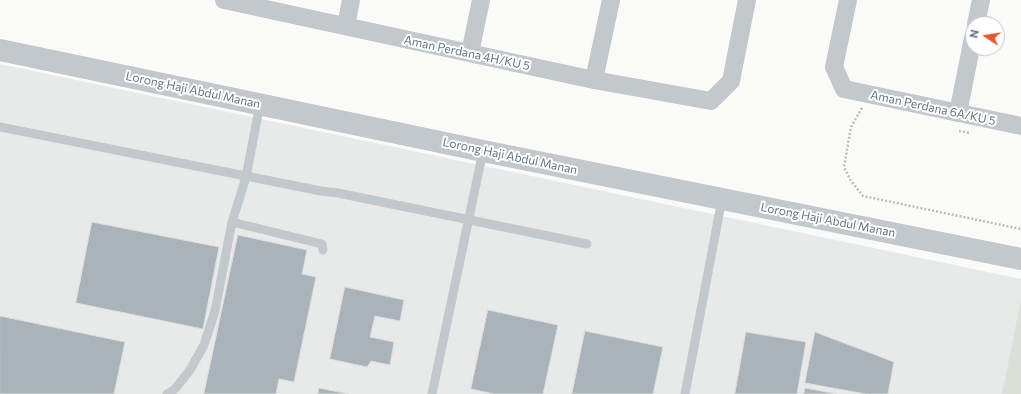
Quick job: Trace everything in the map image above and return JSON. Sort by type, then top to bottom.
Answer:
[{"type":"street","name":"Aman Perdana 4H/KU 5","points":[[224,0],[594,80],[711,101],[731,81],[747,0]]},
{"type":"street","points":[[346,26],[351,0]]},
{"type":"street","points":[[470,53],[481,0]]},
{"type":"street","points":[[594,80],[611,0]]},
{"type":"street","name":"Aman Perdana 6A/KU 5","points":[[848,0],[834,67],[844,89],[1021,126]]},
{"type":"street","points":[[978,16],[981,0]]},
{"type":"street","name":"Lorong Haji Abdul Manan","points":[[0,50],[1021,259]]},
{"type":"street","points":[[958,113],[969,56]]},
{"type":"lane","points":[[167,394],[175,389],[190,370],[204,345],[215,311],[232,222],[246,176],[260,104]]},
{"type":"lane","points":[[0,127],[321,191],[338,193],[587,244]]},
{"type":"lane","points":[[432,394],[484,150]]},
{"type":"lane","points":[[685,394],[722,199]]},
{"type":"lane","points":[[232,222],[322,244],[323,250]]},
{"type":"path","points":[[862,107],[851,127],[844,167],[851,182],[863,196],[1021,229]]},
{"type":"shaded area","points":[[0,64],[1021,279],[1021,394],[0,394]]},
{"type":"shaded area","points":[[1021,300],[1021,394],[1002,394]]},
{"type":"building","points":[[92,222],[219,247],[203,329],[76,303]]},
{"type":"building","points":[[238,235],[307,250],[302,274],[316,277],[294,382],[279,379],[276,394],[204,394]]},
{"type":"building","points":[[345,287],[404,300],[400,321],[375,316],[370,337],[394,342],[390,365],[371,361],[367,367],[330,359]]},
{"type":"building","points":[[488,310],[558,325],[543,394],[494,394],[471,389]]},
{"type":"building","points":[[0,316],[125,342],[114,394],[0,394]]},
{"type":"building","points":[[585,331],[663,347],[653,394],[572,394]]},
{"type":"building","points":[[746,332],[806,342],[797,394],[735,394]]},
{"type":"building","points":[[815,332],[894,362],[888,394],[866,394],[805,383]]},
{"type":"building","points":[[319,388],[349,394],[318,394]]},
{"type":"building","points":[[805,388],[837,394],[804,394]]}]
